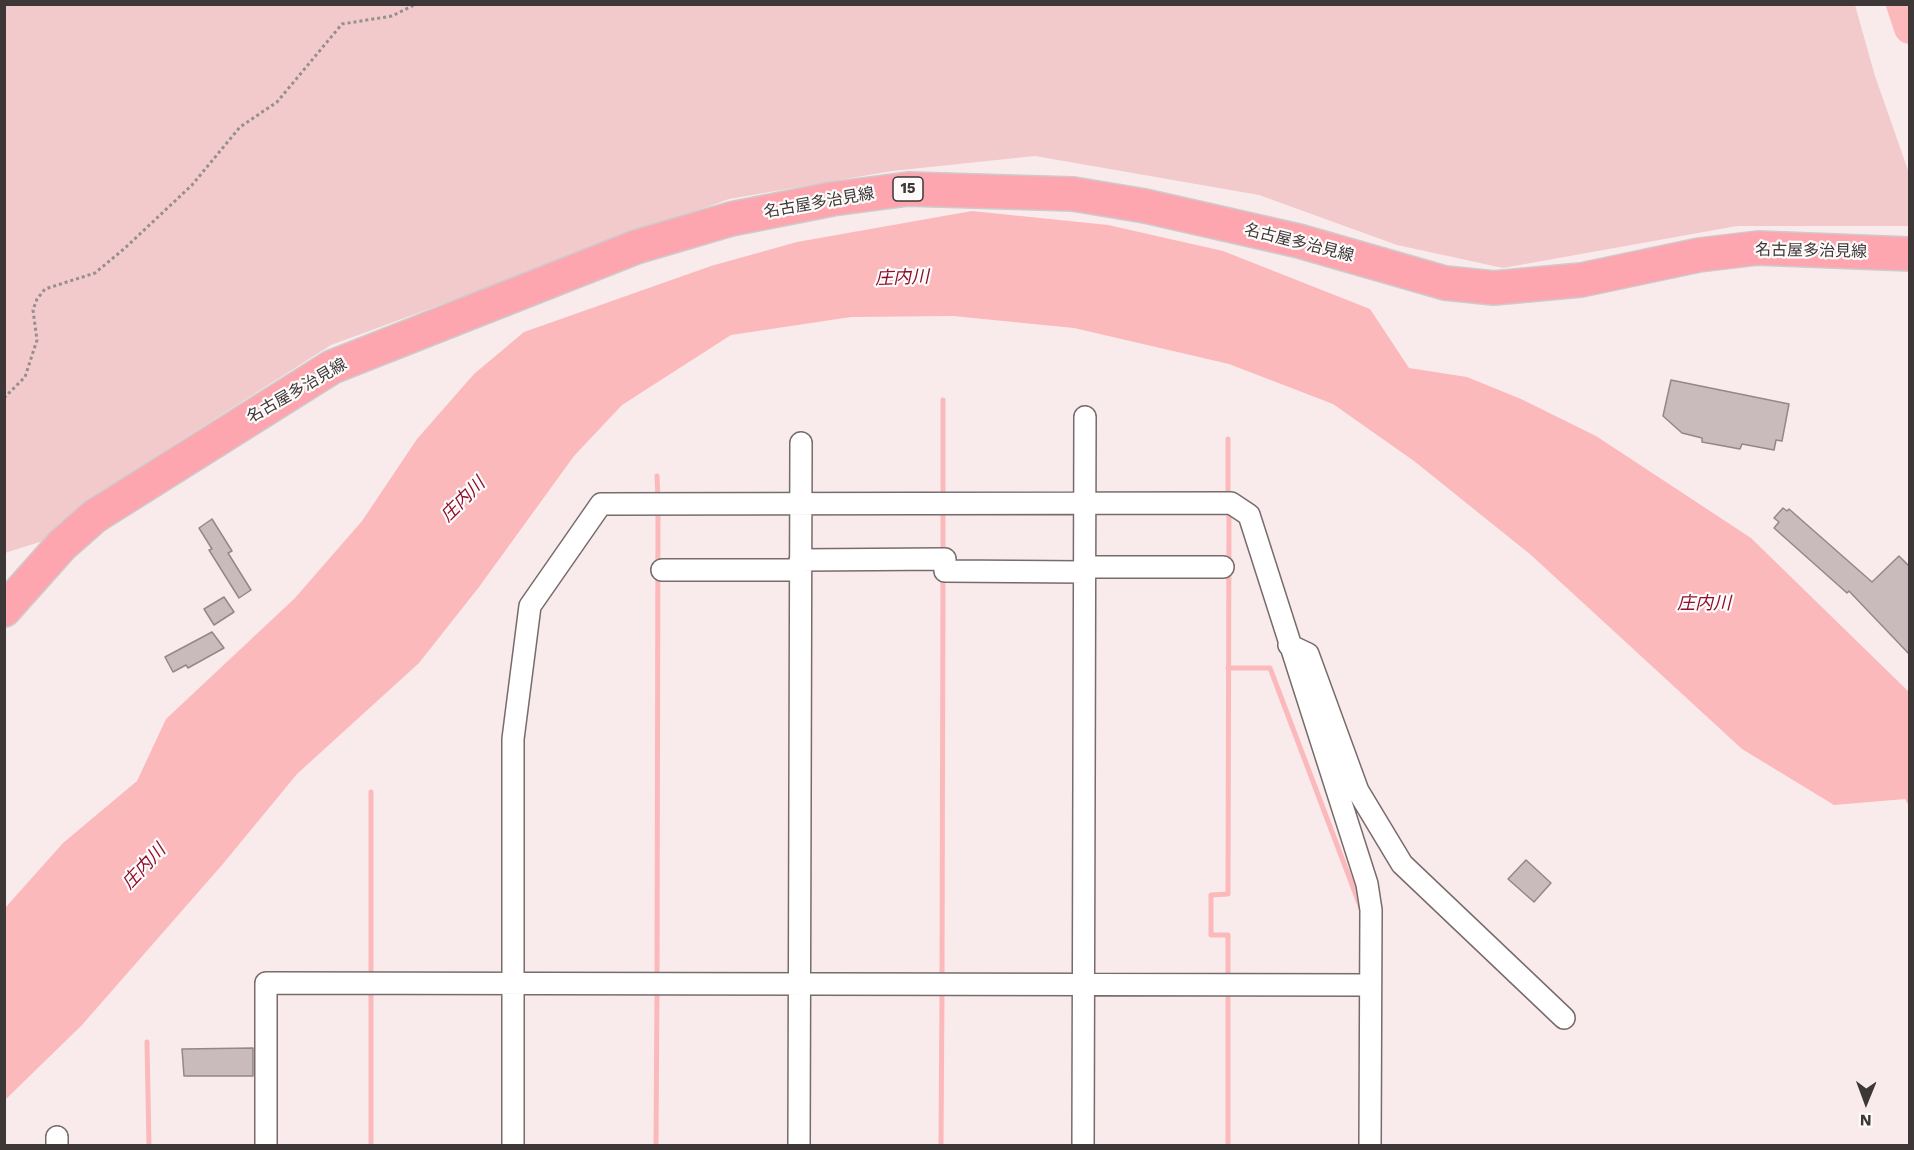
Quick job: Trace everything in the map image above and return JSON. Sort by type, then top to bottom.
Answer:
[{"type":"main road","name":"名古屋多治見線","points":[[4,610],[62,545],[95,516],[333,367],[636,247],[731,219],[832,199],[908,189],[1073,194],[1145,206],[1299,241],[1445,283],[1494,288],[1581,280],[1699,255],[1758,248],[1910,254]]},
{"type":"street","points":[[1083,1146],[1085,417]]},
{"type":"street","points":[[799,1146],[801,443]]},
{"type":"street","points":[[513,1146],[513,739],[530,606],[601,504],[800,503],[1231,503],[1249,514],[1367,884],[1371,910],[1370,1146]]},
{"type":"street","points":[[662,570],[945,560],[945,572],[1223,567]]},
{"type":"street","points":[[1290,645],[1308,654],[1358,791],[1402,864],[1564,1018]]},
{"type":"street","points":[[266,1146],[266,983],[1370,985]]},
{"type":"path","points":[[4,398],[25,377],[37,340],[33,310],[37,299],[45,289],[95,273],[125,248],[192,185],[240,127],[277,102],[342,24],[392,16],[416,4]]},
{"type":"shaded area","points":[[4,5],[1855,5],[1875,76],[1909,173],[1909,226],[1737,226],[1503,268],[1397,245],[1259,195],[1035,156],[892,171],[729,199],[331,345],[124,477],[46,540],[5,553]]},
{"type":"water","name":"庄内川","points":[[972,211],[1108,225],[1223,251],[1370,309],[1409,368],[1467,377],[1521,399],[1596,436],[1751,538],[1909,692],[1909,806],[1905,799],[1834,805],[1742,749],[1531,555],[1414,461],[1333,404],[1229,364],[1074,328],[953,316],[851,317],[731,335],[622,405],[574,456],[479,587],[419,663],[297,774],[222,865],[82,1025],[5,1100],[5,908],[63,843],[137,781],[166,719],[295,598],[362,521],[417,439],[474,374],[524,332],[711,266],[797,242]]},
{"type":"building","points":[[1671,380],[1789,404],[1782,441],[1776,440],[1774,450],[1742,444],[1740,449],[1702,442],[1702,438],[1682,433],[1663,416]]},
{"type":"building","points":[[1783,508],[1787,511],[1789,509],[1872,582],[1899,556],[1910,567],[1910,655],[1849,591],[1847,593],[1774,528],[1779,522],[1774,518]]},
{"type":"building","points":[[212,519],[232,551],[228,553],[251,590],[239,598],[209,550],[212,549],[199,528]]},
{"type":"building","points":[[224,597],[234,612],[214,625],[204,609]]},
{"type":"building","points":[[212,632],[224,648],[188,668],[186,665],[173,672],[165,657]]},
{"type":"building","points":[[1526,860],[1551,883],[1534,902],[1508,879]]},
{"type":"building","points":[[253,1048],[253,1076],[184,1076],[182,1049]]},
{"type":"waterway","points":[[1902,4],[1910,28]]},
{"type":"waterway","points":[[943,400],[943,498]]},
{"type":"waterway","points":[[1228,439],[1228,499]]},
{"type":"waterway","points":[[657,476],[658,499]]},
{"type":"waterway","points":[[943,507],[943,553]]},
{"type":"waterway","points":[[657,979],[658,508]]},
{"type":"waterway","points":[[1228,979],[1228,935],[1211,935],[1211,895],[1228,894],[1229,508]]},
{"type":"waterway","points":[[942,974],[943,580]]},
{"type":"waterway","points":[[1228,668],[1270,668],[1362,911]]},
{"type":"waterway","points":[[371,792],[371,979]]},
{"type":"waterway","points":[[371,988],[371,1146]]},
{"type":"waterway","points":[[656,1146],[657,988]]},
{"type":"waterway","points":[[1228,988],[1228,1146]]},
{"type":"waterway","points":[[941,1146],[942,993]]},
{"type":"waterway","points":[[147,1042],[149,1146]]}]
